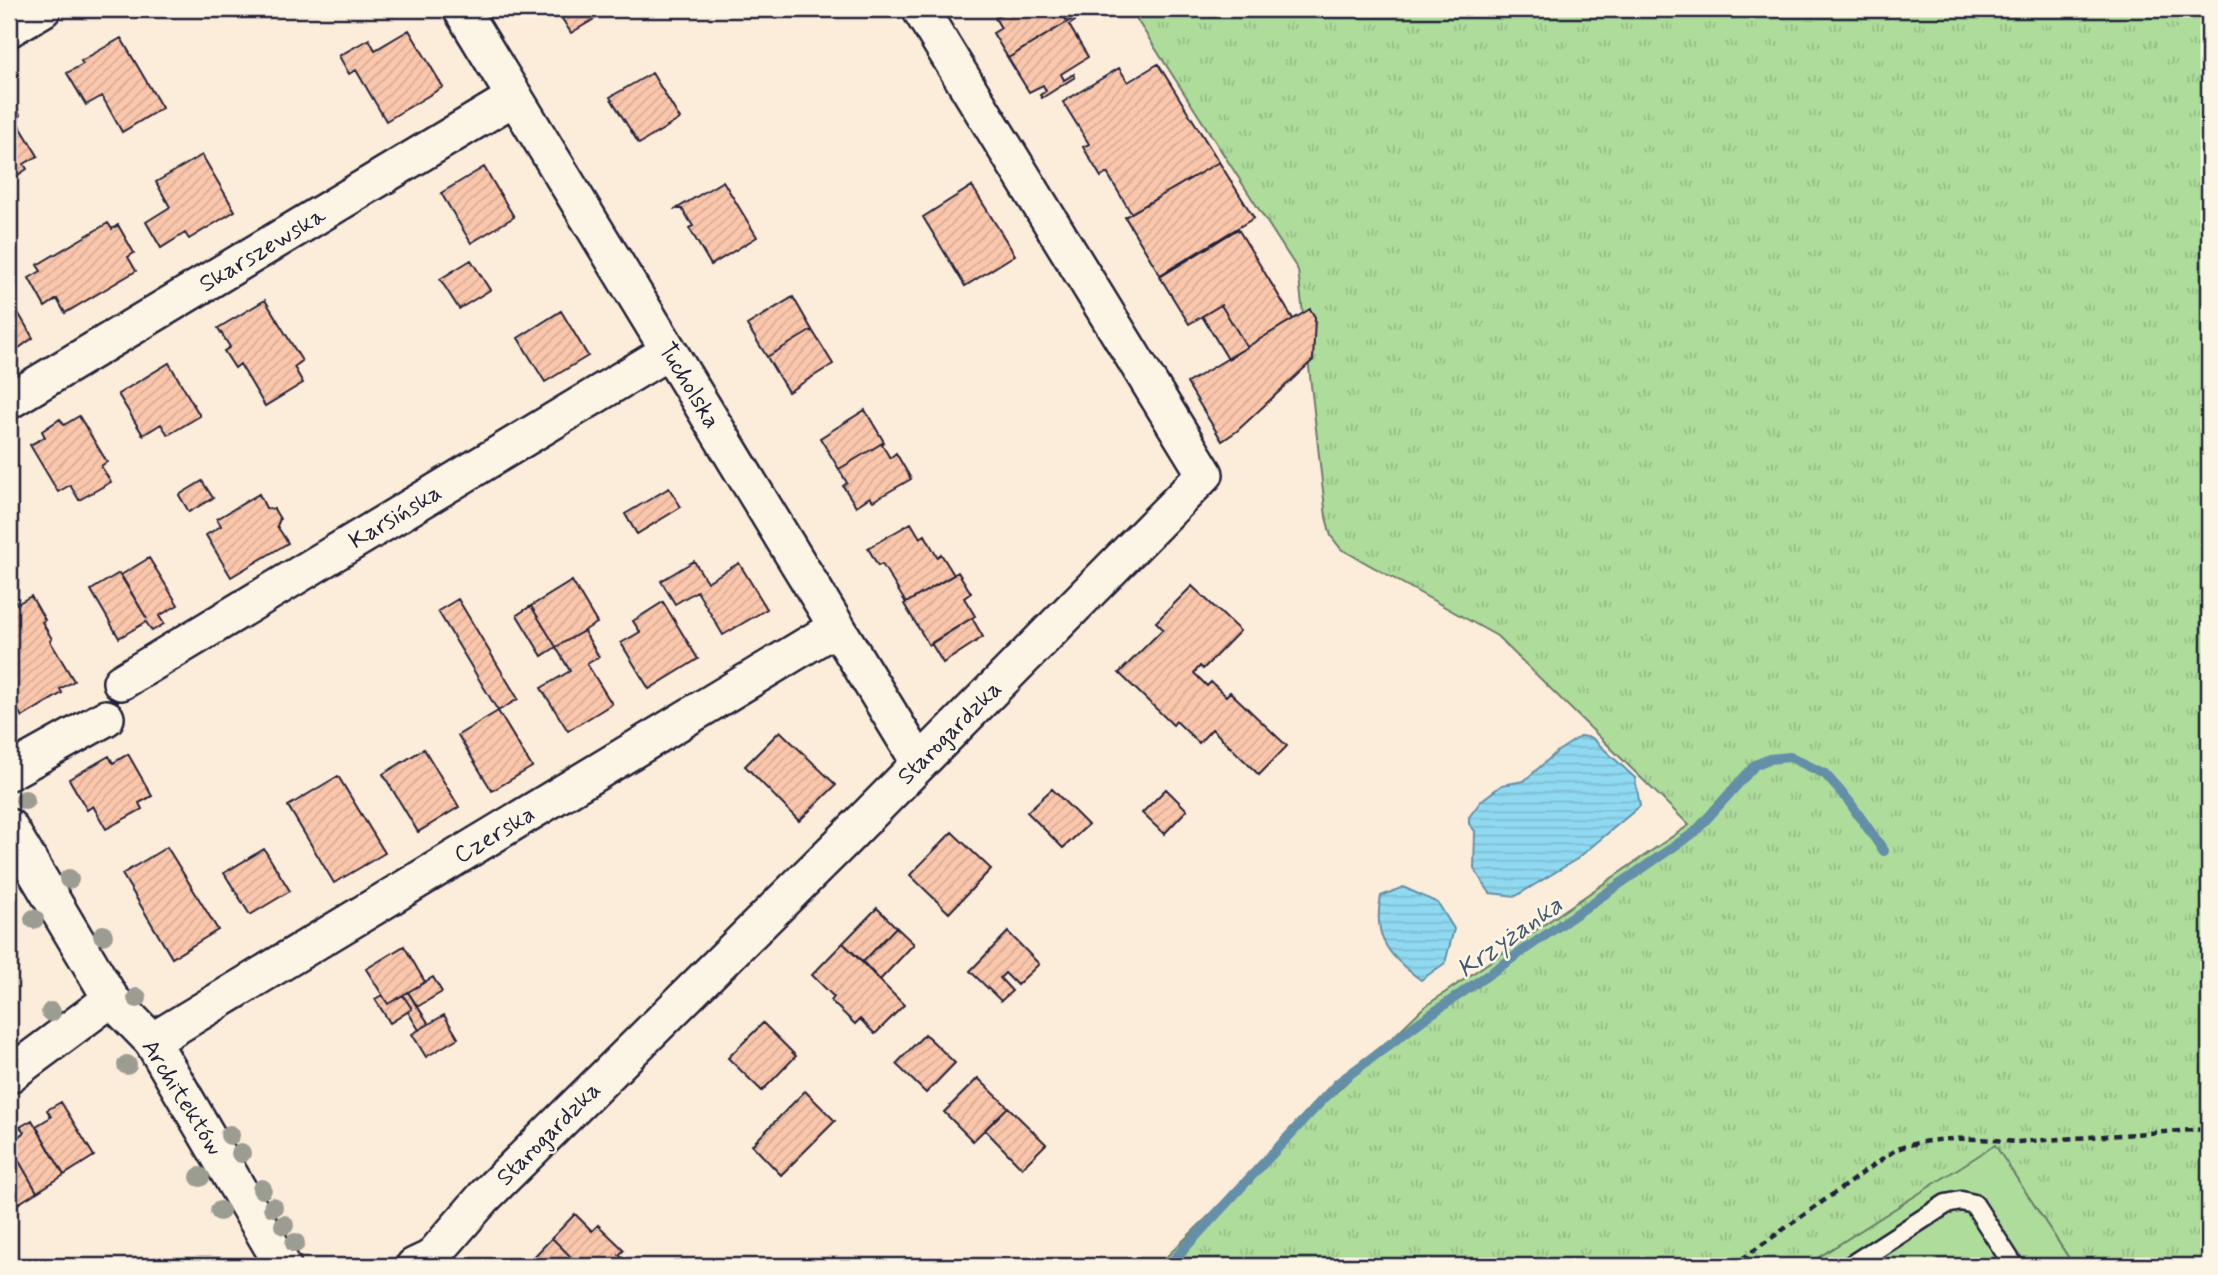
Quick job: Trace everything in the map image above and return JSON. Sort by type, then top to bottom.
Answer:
[{"type":"street","points":[[9,29],[43,9]]},
{"type":"street","name":"Tucholska","points":[[461,9],[919,762]]},
{"type":"street","name":"Starogardzka","points":[[414,1266],[431,1258],[484,1198],[1205,474],[920,9]]},
{"type":"street","name":"Skarszewska","points":[[9,401],[515,97]]},
{"type":"street","name":"Karsińska","points":[[121,682],[669,351]]},
{"type":"street","name":"Czerska","points":[[152,1041],[837,627]]},
{"type":"street","points":[[9,772],[106,718]]},
{"type":"street","name":"Architektów","points":[[9,827],[111,999],[152,1041],[284,1266]]},
{"type":"street","points":[[9,1075],[111,999]]},
{"type":"lane","points":[[1850,1266],[1946,1204],[1961,1201],[1974,1204],[2014,1266]]},
{"type":"path","points":[[1732,1266],[1895,1150],[1912,1143],[1985,1139],[2016,1142],[2209,1129]]},
{"type":"green space","points":[[1130,9],[2209,9],[2209,1266],[2074,1266],[1995,1146],[1805,1266],[1157,1266],[1424,1007],[1689,825],[1497,636],[1341,549],[1331,536],[1326,517],[1298,270]]},
{"type":"green space","points":[[1995,1145],[2074,1266],[1805,1266]]},
{"type":"water","points":[[1581,736],[1592,738],[1635,778],[1640,806],[1577,859],[1516,896],[1490,893],[1474,869],[1475,831],[1469,824],[1469,817],[1482,800],[1502,785],[1524,781],[1558,751]]},
{"type":"water","points":[[1403,887],[1438,903],[1454,929],[1445,963],[1421,980],[1392,954],[1381,935],[1381,896]]},
{"type":"building","points":[[556,9],[611,9],[571,33]]},
{"type":"building","points":[[1011,9],[1060,9],[1066,20],[1072,16],[1074,18],[1008,58],[993,33],[1001,28],[995,18]]},
{"type":"building","points":[[1074,18],[1075,21],[1069,25],[1088,57],[1061,74],[1064,80],[1074,74],[1075,77],[1042,98],[1040,95],[1046,91],[1043,85],[1029,92],[1008,58]]},
{"type":"building","points":[[409,30],[443,87],[386,121],[356,70],[349,74],[339,56],[369,39],[375,50]]},
{"type":"building","points":[[121,38],[162,108],[122,132],[102,96],[86,105],[67,73],[83,64],[81,61]]},
{"type":"building","points":[[1158,64],[1219,162],[1131,213],[1107,173],[1101,177],[1083,147],[1089,144],[1063,102],[1119,68],[1128,82]]},
{"type":"building","points":[[652,73],[680,119],[639,144],[610,97]]},
{"type":"building","points":[[9,106],[16,108],[20,115],[18,123],[38,156],[24,164],[27,169],[9,181]]},
{"type":"building","points":[[202,155],[235,211],[189,239],[185,233],[161,248],[146,222],[170,207],[156,182]]},
{"type":"building","points":[[1219,162],[1254,218],[1160,275],[1125,217]]},
{"type":"building","points":[[484,167],[514,217],[471,243],[441,193]]},
{"type":"building","points":[[723,181],[757,237],[711,265],[689,228],[693,226],[682,209],[676,209]]},
{"type":"building","points":[[972,186],[1015,255],[965,286],[923,217]]},
{"type":"building","points":[[108,223],[112,229],[118,225],[134,253],[128,257],[136,271],[65,313],[57,299],[45,307],[29,278],[41,271],[37,265]]},
{"type":"building","points":[[1238,229],[1293,319],[1247,347],[1221,305],[1189,324],[1160,277]]},
{"type":"building","points":[[471,260],[490,290],[459,309],[440,279]]},
{"type":"building","points":[[9,297],[33,338],[9,355]]},
{"type":"building","points":[[793,297],[812,330],[767,357],[747,325]]},
{"type":"building","points":[[265,300],[302,361],[294,367],[303,383],[265,406],[240,364],[235,368],[224,351],[230,347],[218,328]]},
{"type":"building","points":[[1221,305],[1247,347],[1228,359],[1202,316]]},
{"type":"building","points":[[1310,309],[1315,317],[1313,360],[1237,431],[1222,441],[1187,383]]},
{"type":"building","points":[[561,311],[588,356],[545,382],[518,338]]},
{"type":"building","points":[[812,330],[833,364],[788,392],[767,357]]},
{"type":"building","points":[[169,363],[200,416],[168,435],[161,424],[143,435],[118,394]]},
{"type":"building","points":[[865,410],[884,442],[839,469],[820,438]]},
{"type":"building","points":[[79,416],[107,462],[101,466],[111,482],[79,500],[70,485],[58,492],[30,445],[45,437],[42,431],[60,419],[64,425]]},
{"type":"building","points":[[884,442],[882,445],[890,458],[896,453],[911,479],[873,501],[870,497],[856,506],[843,486],[847,483],[839,469]]},
{"type":"building","points":[[202,481],[213,498],[189,512],[179,495]]},
{"type":"building","points":[[669,488],[681,507],[637,534],[625,514]]},
{"type":"building","points":[[259,494],[266,508],[274,509],[280,519],[277,526],[288,543],[231,577],[206,535],[221,526],[217,519]]},
{"type":"building","points":[[911,523],[920,538],[925,535],[937,557],[941,554],[954,575],[906,603],[882,564],[878,566],[868,548]]},
{"type":"building","points":[[149,558],[178,605],[159,616],[164,624],[152,631],[146,622],[119,638],[91,590],[119,573],[147,619],[121,575]]},
{"type":"building","points":[[694,561],[707,582],[739,563],[767,609],[723,635],[697,591],[675,604],[661,581]]},
{"type":"building","points":[[958,572],[971,593],[964,598],[975,616],[929,645],[904,604]]},
{"type":"building","points":[[572,581],[597,623],[556,647],[531,606]]},
{"type":"building","points":[[1192,586],[1240,631],[1203,669],[1200,666],[1194,673],[1207,686],[1211,682],[1226,696],[1230,692],[1287,746],[1259,775],[1212,729],[1199,743],[1176,721],[1173,725],[1119,673],[1163,629],[1156,622]]},
{"type":"building","points":[[9,591],[17,604],[31,596],[45,620],[42,622],[52,639],[50,641],[74,681],[60,689],[62,693],[22,717],[9,695]]},
{"type":"building","points":[[458,599],[518,699],[498,711],[438,611]]},
{"type":"building","points":[[663,602],[698,659],[649,689],[621,643],[640,632],[633,621]]},
{"type":"building","points":[[531,606],[556,647],[542,656],[517,615]]},
{"type":"building","points":[[972,618],[983,637],[943,663],[931,643]]},
{"type":"building","points":[[584,631],[599,657],[587,664],[612,704],[568,731],[541,688],[570,671],[556,647]]},
{"type":"building","points":[[498,711],[532,767],[492,791],[458,735]]},
{"type":"building","points":[[780,731],[836,785],[799,821],[745,766]]},
{"type":"building","points":[[424,749],[459,807],[418,832],[383,774]]},
{"type":"building","points":[[128,754],[152,796],[139,803],[142,809],[106,829],[93,806],[87,810],[69,779],[109,756],[113,763]]},
{"type":"building","points":[[338,776],[385,853],[334,883],[288,806]]},
{"type":"building","points":[[1052,789],[1088,825],[1063,848],[1027,812]]},
{"type":"building","points":[[1166,789],[1187,810],[1164,834],[1142,813]]},
{"type":"building","points":[[952,832],[991,869],[949,913],[910,875]]},
{"type":"building","points":[[167,847],[218,930],[172,958],[122,874]]},
{"type":"building","points":[[264,849],[290,891],[250,915],[224,873]]},
{"type":"building","points":[[877,908],[896,927],[863,962],[843,943]]},
{"type":"building","points":[[896,927],[914,944],[880,980],[863,962]]},
{"type":"building","points":[[1008,932],[1039,964],[1017,985],[1005,973],[1000,978],[1012,991],[1001,1001],[970,971]]},
{"type":"building","points":[[843,943],[904,1005],[875,1034],[860,1019],[855,1024],[831,1001],[834,997],[812,975]]},
{"type":"building","points":[[404,946],[425,982],[388,1004],[366,969]]},
{"type":"building","points":[[433,977],[442,992],[417,1007],[408,992]]},
{"type":"building","points":[[408,992],[429,1024],[419,1030],[408,1012],[412,1009],[403,995]]},
{"type":"building","points":[[382,995],[388,1004],[403,995],[412,1009],[390,1023],[375,999]]},
{"type":"building","points":[[444,1015],[458,1038],[426,1057],[412,1034]]},
{"type":"building","points":[[763,1023],[796,1056],[762,1091],[728,1058]]},
{"type":"building","points":[[925,1034],[955,1063],[926,1093],[896,1064]]},
{"type":"building","points":[[978,1078],[1008,1107],[973,1141],[944,1112]]},
{"type":"building","points":[[805,1091],[835,1121],[781,1175],[752,1145]]},
{"type":"building","points":[[61,1102],[94,1156],[64,1175],[36,1126],[51,1117],[47,1110]]},
{"type":"building","points":[[1008,1107],[1046,1144],[1022,1168],[985,1130]]},
{"type":"building","points":[[32,1120],[64,1175],[37,1192],[9,1144],[24,1132],[20,1127]]},
{"type":"building","points":[[9,1144],[37,1192],[11,1208],[9,1204]]},
{"type":"building","points":[[575,1214],[592,1231],[598,1225],[624,1250],[619,1255],[631,1266],[580,1266],[552,1238]]},
{"type":"building","points":[[552,1238],[580,1266],[531,1266],[528,1263]]},
{"type":"waterway","name":"Krzyżanka","points":[[1168,1266],[1338,1083],[1421,1021],[1695,832],[1755,765],[1769,759],[1790,757],[1825,774],[1848,800],[1884,851]]}]
